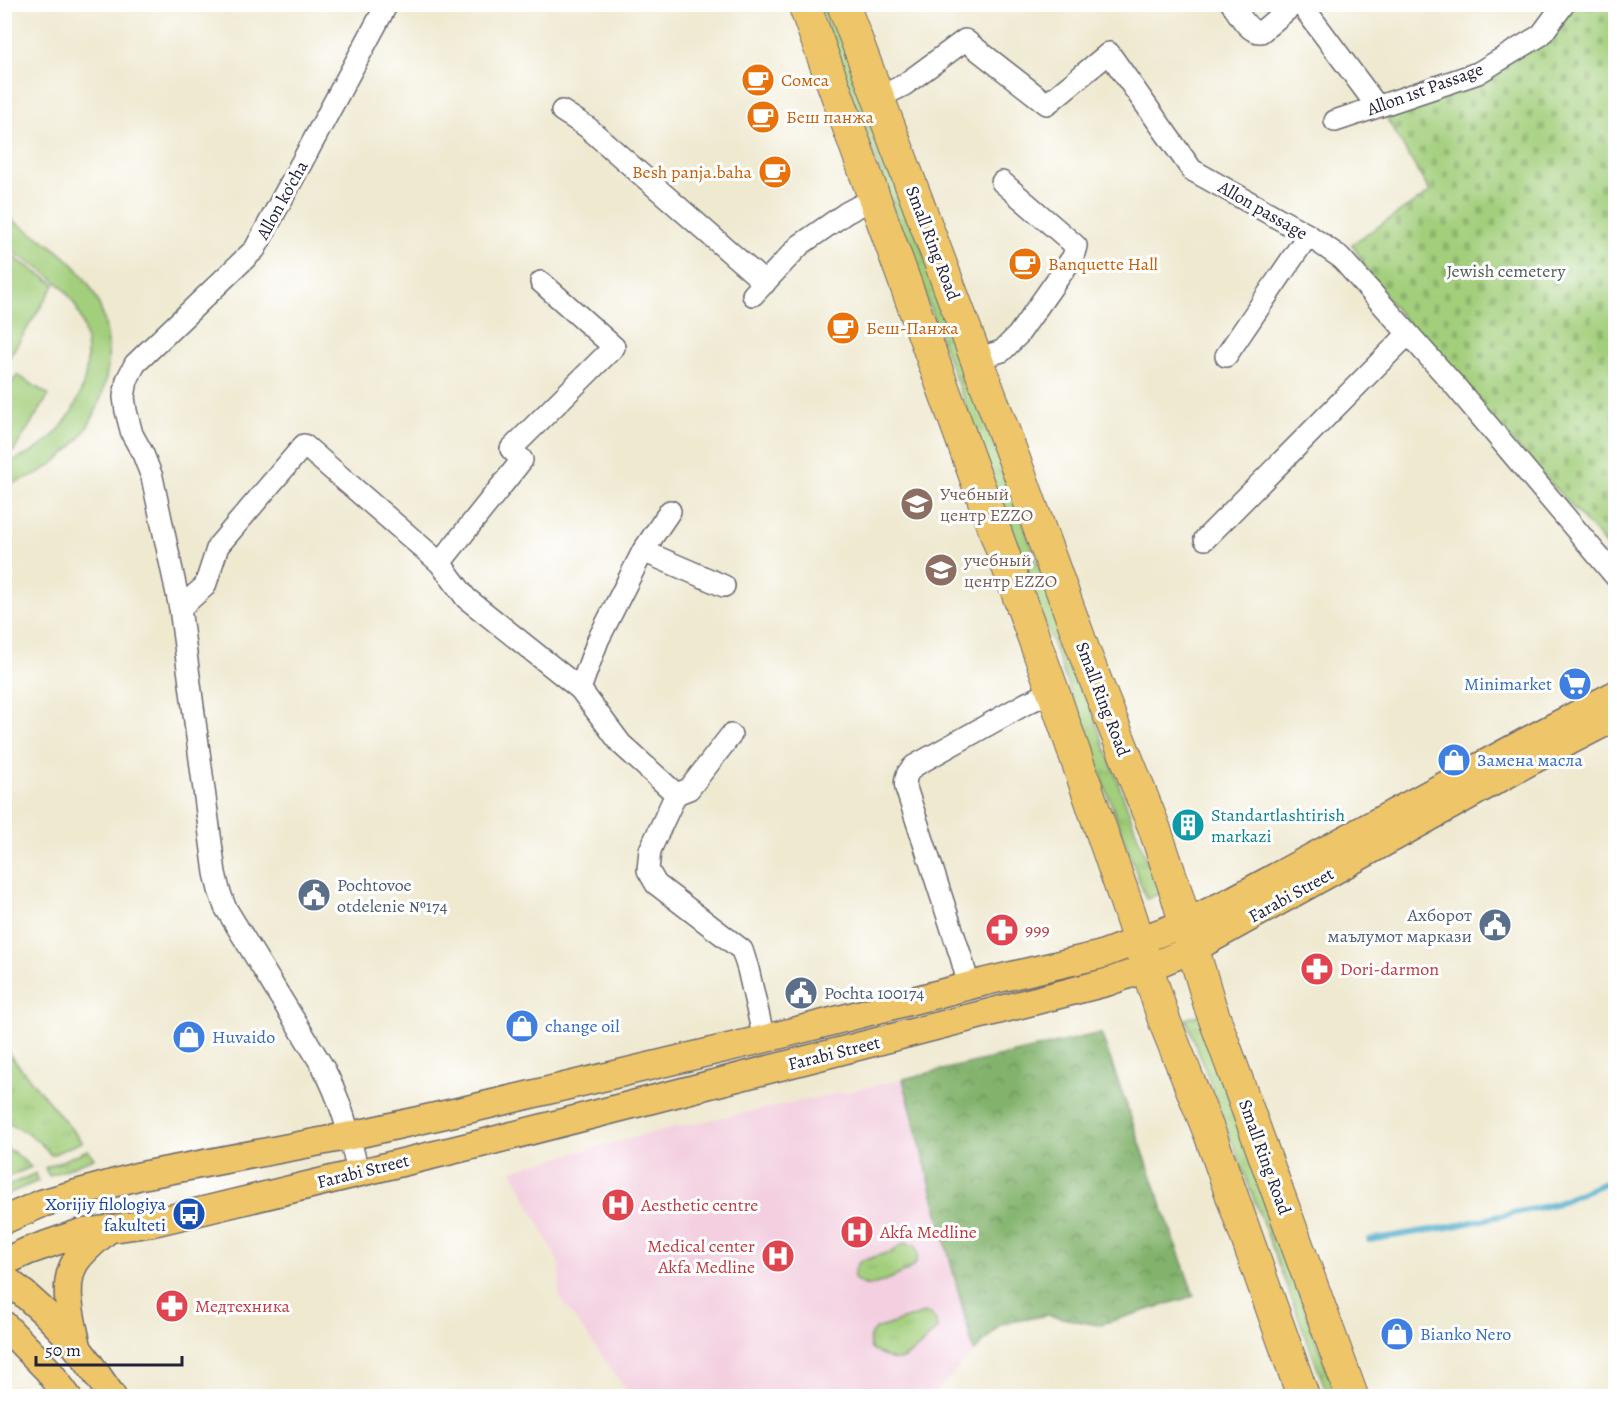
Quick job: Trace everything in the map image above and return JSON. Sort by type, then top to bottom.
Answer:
[{"type":"highway","points":[[804,4],[1053,691],[1164,1020],[1210,1134],[1303,1396]]},
{"type":"highway","name":"Small Ring Road","points":[[843,4],[1085,654],[1154,827],[1213,1014],[1352,1396]]},
{"type":"main road","name":"Farabi Street","points":[[1189,936],[1232,901],[1525,741],[1616,694]]},
{"type":"main road","name":"Farabi Street","points":[[4,1262],[80,1233],[151,1223],[510,1136],[1096,985],[1143,955],[1189,936],[1616,717]]},
{"type":"main road","name":"Farabi Street","points":[[4,1220],[43,1203],[139,1176],[349,1136],[764,1040],[1100,954],[1143,955]]},
{"type":"main road","points":[[78,1350],[69,1300],[70,1273],[77,1260],[110,1228]]},
{"type":"main road","points":[[4,1278],[42,1311],[78,1350],[112,1396]]},
{"type":"main road","points":[[4,1325],[17,1348],[48,1370],[67,1396]]},
{"type":"street","name":"Allon ko'cha","points":[[180,608],[152,477],[132,434],[126,411],[124,397],[127,380],[135,364],[255,249],[387,4]]},
{"type":"street","points":[[1232,4],[1250,29],[1255,32],[1261,32],[1294,4]]},
{"type":"street","points":[[1301,4],[1377,106]]},
{"type":"street","name":"Allon 1st Passage","points":[[1335,121],[1478,73],[1542,35],[1564,4]]},
{"type":"street","name":"Allon passage","points":[[878,98],[904,85],[965,40],[1047,104],[1109,53],[1192,170],[1308,235],[1340,257],[1455,387],[1616,577]]},
{"type":"street","points":[[562,111],[587,127],[759,289],[800,245],[846,213],[874,198]]},
{"type":"street","points":[[976,359],[1002,351],[1018,336],[1073,257],[1076,246],[1002,182]]},
{"type":"street","points":[[1226,356],[1308,235]]},
{"type":"street","points":[[440,563],[522,460],[511,449],[614,347],[541,282]]},
{"type":"street","points":[[1205,539],[1408,334]]},
{"type":"street","points":[[358,1172],[335,1089],[225,907],[219,890],[208,825],[180,608],[206,586],[218,546],[304,446],[440,563],[466,598],[580,689],[621,744],[676,794]]},
{"type":"street","points":[[580,689],[598,640],[643,551],[670,511]]},
{"type":"street","points":[[643,551],[724,586]]},
{"type":"street","points":[[969,986],[904,780],[914,766],[1053,691]]},
{"type":"street","points":[[731,735],[689,789],[676,794],[650,850],[648,870],[656,884],[742,950],[764,1040]]},
{"type":"shaded area","name":"Akfa Medline","points":[[1101,1033],[1194,1296],[1098,1325],[1047,1315],[1001,1324],[932,1396],[631,1396],[559,1297],[560,1266],[512,1170],[658,1131],[892,1082]]},
{"type":"green space","points":[[819,5],[833,5],[1159,894],[1146,899]]},
{"type":"green space","name":"Jewish cemetery","points":[[1571,5],[1615,5],[1615,557],[1438,359],[1377,287],[1352,244],[1430,192],[1383,112],[1488,75]]},
{"type":"green space","points":[[5,216],[62,254],[81,273],[100,308],[107,333],[108,358],[105,382],[98,406],[86,429],[71,448],[40,472],[5,485],[5,463],[24,456],[41,445],[68,417],[78,400],[87,361],[85,334],[76,307],[64,289],[56,282],[5,247]]},
{"type":"green space","points":[[5,252],[55,284],[5,364]]},
{"type":"green space","points":[[17,375],[49,395],[13,452],[5,447],[5,394]]},
{"type":"green space","points":[[1199,1015],[1337,1396],[1328,1396],[1186,1019]]},
{"type":"green space","points":[[1101,1033],[1194,1296],[1098,1325],[1047,1315],[1001,1324],[974,1352],[903,1079]]},
{"type":"green space","points":[[5,1049],[82,1142],[51,1155],[30,1135],[5,1122]]},
{"type":"green space","points":[[5,1148],[15,1153],[31,1167],[7,1177],[5,1175]]},
{"type":"green space","points":[[88,1150],[94,1158],[49,1176],[45,1168]]},
{"type":"green space","points":[[36,1173],[38,1181],[5,1195],[5,1187]]},
{"type":"green space","points":[[904,1243],[916,1246],[918,1257],[912,1267],[894,1277],[871,1285],[862,1284],[854,1278],[855,1269],[861,1261],[893,1251]]},
{"type":"green space","points":[[924,1313],[930,1314],[936,1321],[937,1329],[911,1354],[894,1360],[871,1349],[870,1338],[876,1329]]},
{"type":"waterway","points":[[1369,1240],[1454,1226],[1555,1204],[1607,1182],[1616,1183]]},
{"type":"place","name":"Сомса","points":[[758,80]]},
{"type":"place","name":"Беш панжа","points":[[763,117]]},
{"type":"place","name":"Besh panja.baha","points":[[775,172]]},
{"type":"place","name":"Banquette Hall","points":[[1025,264]]},
{"type":"place","name":"Беш-Панжа","points":[[843,328]]},
{"type":"place","name":"Учебный центр EZZO","points":[[917,504]]},
{"type":"place","name":"учебный центр ЕZZO","points":[[941,570]]},
{"type":"place","name":"Minimarket","points":[[1575,684]]},
{"type":"place","name":"Замена масла","points":[[1454,760]]},
{"type":"place","name":"Standartlashtirish markazi","points":[[1188,825]]},
{"type":"place","name":"Pochtovoe otdelenie №174","points":[[314,895]]},
{"type":"place","name":"Ахборот маълумот маркази","points":[[1495,925]]},
{"type":"place","name":"999","points":[[1002,930]]},
{"type":"place","name":"Dori-darmon","points":[[1317,969]]},
{"type":"place","name":"Pochta 100174","points":[[801,993]]},
{"type":"place","name":"change oil","points":[[522,1026]]},
{"type":"place","name":"Huvaido","points":[[189,1037]]},
{"type":"place","name":"Aesthetic centre","points":[[618,1205]]},
{"type":"place","name":"Xorijiy filologiya fakulteti","points":[[189,1214]]},
{"type":"place","name":"Akfa Medline","points":[[857,1232]]},
{"type":"place","name":"Medical center Akfa Medline","points":[[778,1256]]},
{"type":"place","name":"Медтехника","points":[[172,1306]]},
{"type":"place","name":"Bianko Nero","points":[[1397,1334]]}]
